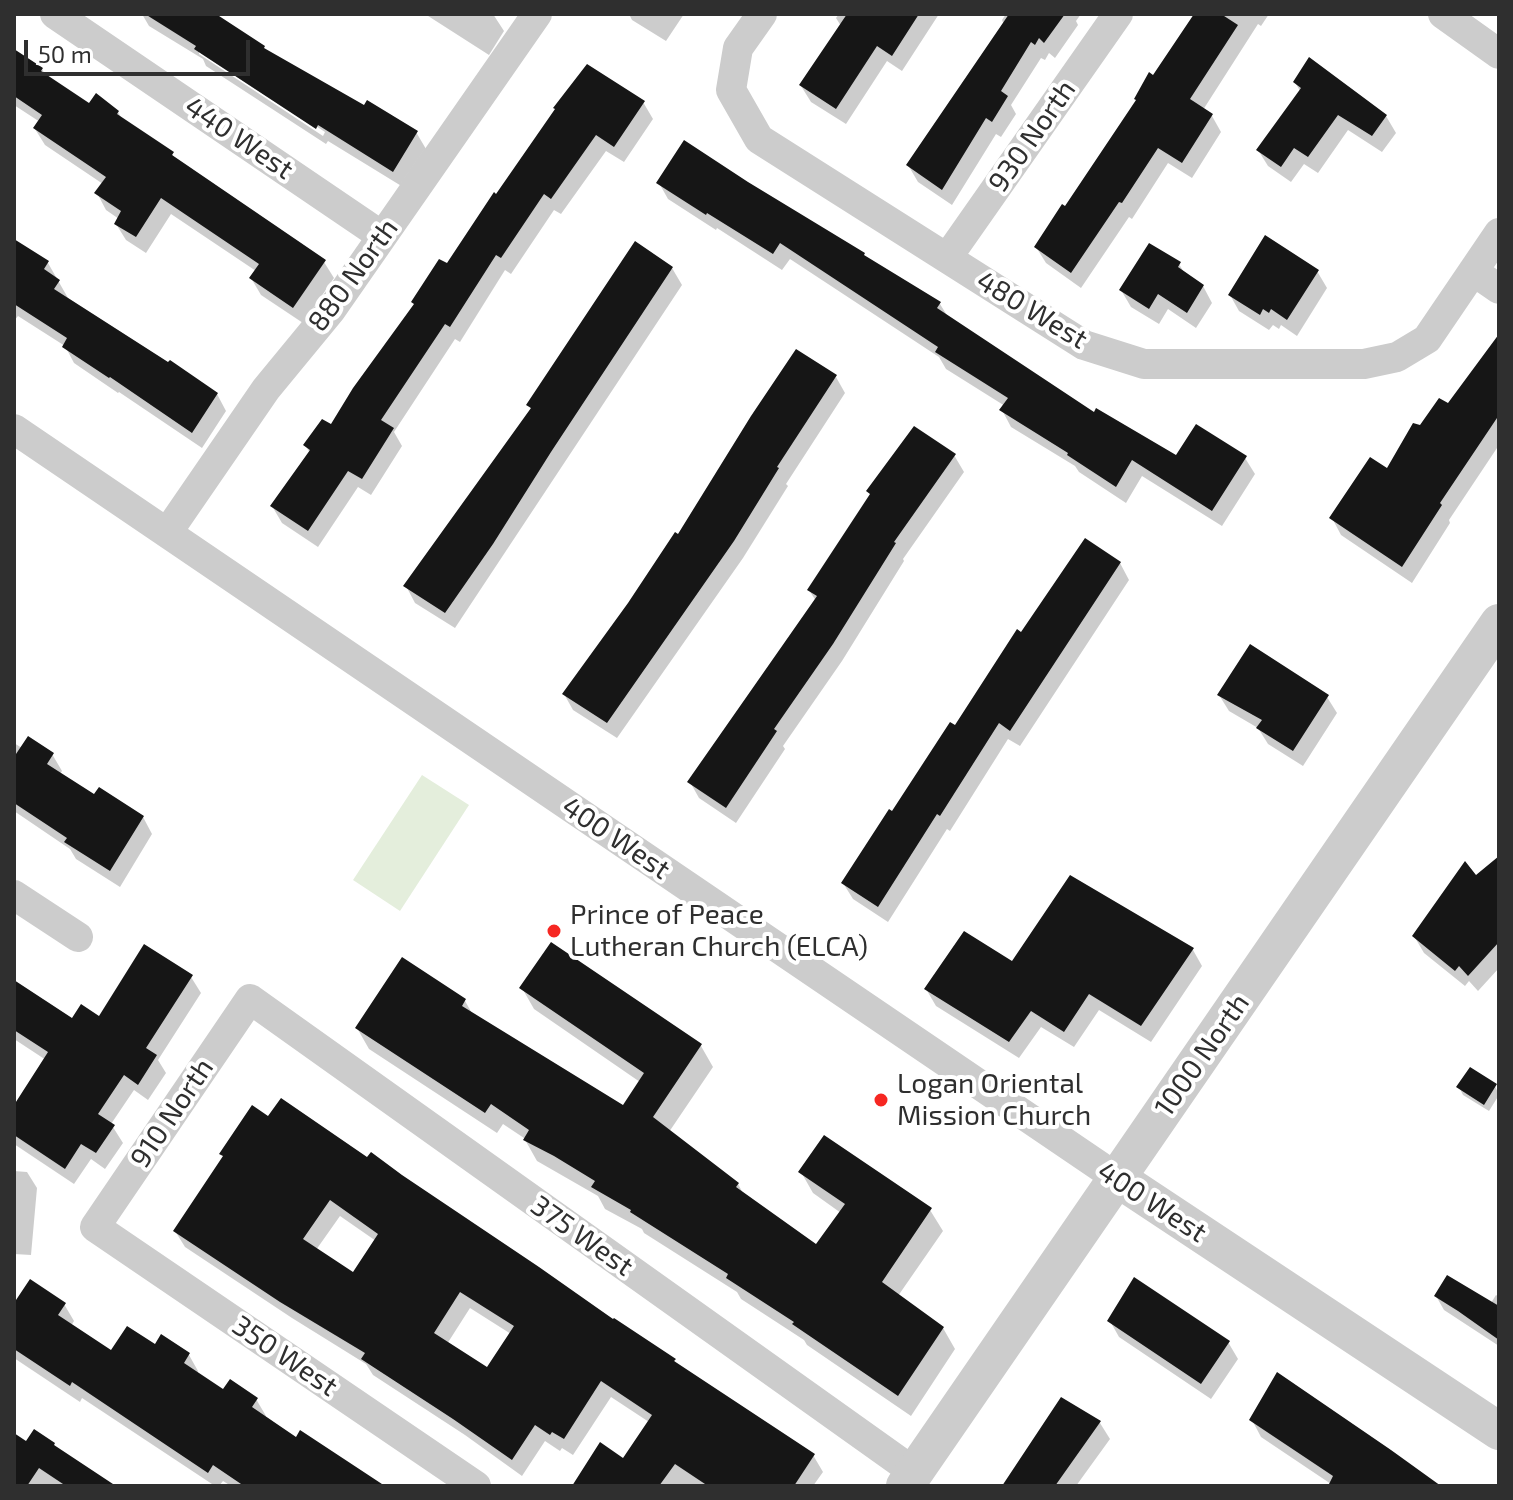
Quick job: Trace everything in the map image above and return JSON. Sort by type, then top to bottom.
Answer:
[{"type":"street","name":"440 West","points":[[55,14],[382,236]]},
{"type":"street","name":"880 North","points":[[167,533],[266,389],[331,310],[537,14]]},
{"type":"street","name":"480 West","points":[[762,14],[738,48],[731,90],[759,139],[1084,345],[1144,364],[1364,364],[1397,357],[1427,339],[1473,271]]},
{"type":"street","name":"930 North","points":[[947,258],[1118,14]]},
{"type":"street","points":[[1443,14],[1499,54]]},
{"type":"street","points":[[1499,233],[1473,271],[1499,289]]},
{"type":"street","name":"400 West","points":[[14,429],[1117,1178],[1499,1431]]},
{"type":"street","name":"1000 North","points":[[909,1479],[1499,623]]},
{"type":"street","points":[[14,895],[78,937]]},
{"type":"street","name":"910 North","points":[[95,1227],[250,999]]},
{"type":"street","name":"375 West","points":[[250,999],[909,1479]]},
{"type":"street","name":"350 West","points":[[95,1227],[476,1486]]},
{"type":"green space","points":[[422,775],[469,805],[400,911],[353,880]]},
{"type":"building","points":[[145,14],[216,14],[264,48],[364,105],[367,100],[418,131],[393,172],[318,125],[316,129]]},
{"type":"building","points":[[847,14],[919,14],[892,56],[877,46],[836,109],[799,85]]},
{"type":"building","points":[[1009,14],[1065,14],[1044,43],[1039,38],[1035,45],[1031,42],[1001,91],[1008,96],[992,122],[986,118],[942,190],[906,165]]},
{"type":"building","points":[[1194,14],[1221,14],[1238,25],[1190,99],[1213,114],[1182,163],[1158,148],[1071,273],[1034,247],[1136,100],[1149,72],[1153,75]]},
{"type":"building","points":[[14,49],[89,103],[96,93],[119,111],[117,114],[174,152],[172,155],[326,260],[293,308],[249,278],[259,264],[161,198],[136,237],[114,224],[121,211],[94,193],[106,177],[33,128],[42,115],[14,96]]},
{"type":"building","points":[[1309,57],[1387,115],[1372,136],[1338,115],[1308,157],[1294,148],[1281,167],[1256,150],[1301,88],[1293,82]]},
{"type":"building","points":[[587,64],[645,101],[614,147],[596,135],[551,199],[544,194],[501,258],[496,255],[450,327],[445,324],[381,420],[394,428],[362,479],[348,471],[308,531],[270,506],[310,450],[303,445],[322,419],[331,424],[414,304],[411,302],[439,259],[447,263],[553,108]]},
{"type":"building","points":[[684,140],[941,302],[937,308],[1094,412],[1096,408],[1176,455],[1196,424],[1247,456],[1212,511],[1132,460],[1116,487],[999,410],[1008,398],[935,352],[938,347],[780,243],[773,254],[656,183]]},
{"type":"building","points":[[1265,235],[1319,270],[1287,320],[1271,309],[1269,313],[1263,309],[1260,315],[1228,295]]},
{"type":"building","points":[[14,239],[49,261],[44,269],[60,280],[54,289],[218,393],[192,433],[62,347],[67,338],[14,304]]},
{"type":"building","points":[[635,241],[673,267],[445,613],[403,586],[531,408],[526,405]]},
{"type":"building","points":[[1149,243],[1181,262],[1178,267],[1204,285],[1187,313],[1158,294],[1149,309],[1119,290]]},
{"type":"building","points":[[1499,334],[1499,415],[1402,567],[1329,518],[1370,457],[1387,468],[1413,423],[1420,425],[1439,398],[1448,403]]},
{"type":"building","points":[[796,349],[837,375],[777,467],[734,541],[607,723],[562,694],[675,532],[678,534]]},
{"type":"building","points":[[914,426],[956,454],[894,542],[833,644],[774,729],[777,731],[726,808],[687,782],[817,596],[807,590],[870,494],[866,491]]},
{"type":"building","points":[[1085,538],[1121,562],[1010,731],[999,723],[878,907],[841,883],[950,722],[955,725],[1017,629],[1021,632]]},
{"type":"building","points":[[1250,644],[1329,695],[1293,751],[1256,728],[1262,720],[1217,695]]},
{"type":"building","points":[[28,736],[54,753],[47,764],[94,794],[99,787],[144,816],[110,871],[64,842],[67,838],[14,803],[14,757]]},
{"type":"building","points":[[1499,856],[1499,942],[1468,976],[1459,966],[1455,971],[1412,936],[1465,861],[1476,875]]},
{"type":"building","points":[[1070,875],[1194,948],[1141,1026],[1089,994],[1064,1032],[1031,1011],[1009,1042],[924,989],[964,931],[1012,961]]},
{"type":"building","points":[[551,942],[702,1044],[653,1117],[739,1183],[736,1187],[816,1244],[845,1204],[798,1172],[824,1135],[932,1208],[882,1282],[944,1327],[898,1396],[726,1278],[728,1274],[591,1187],[595,1181],[523,1140],[529,1130],[491,1104],[485,1113],[355,1028],[402,957],[466,999],[462,1006],[623,1105],[644,1073],[519,988]]},
{"type":"building","points":[[144,944],[193,975],[146,1048],[157,1055],[138,1085],[124,1075],[98,1114],[115,1125],[96,1153],[81,1144],[65,1169],[14,1135],[14,1105],[48,1052],[14,1030],[14,980],[72,1018],[81,1004],[99,1016]]},
{"type":"building","points":[[1470,1067],[1497,1084],[1484,1105],[1456,1087]]},
{"type":"building","points":[[281,1098],[367,1157],[371,1152],[676,1359],[674,1361],[815,1454],[794,1486],[708,1486],[675,1464],[659,1486],[572,1486],[600,1442],[623,1458],[652,1415],[601,1381],[564,1439],[552,1432],[550,1435],[535,1425],[512,1460],[361,1359],[365,1353],[280,1302],[173,1231],[223,1156],[219,1154],[252,1105],[268,1116]],"holes":[[[330,1200],[378,1234],[353,1272],[303,1239]],[[460,1292],[514,1326],[487,1367],[434,1333]]]},
{"type":"building","points":[[1447,1275],[1499,1306],[1499,1340],[1434,1296]]},
{"type":"building","points":[[1134,1277],[1230,1341],[1201,1384],[1107,1321]]},
{"type":"building","points":[[30,1279],[66,1303],[58,1315],[111,1350],[127,1326],[155,1344],[161,1334],[190,1353],[184,1363],[223,1389],[230,1379],[258,1398],[252,1407],[296,1437],[300,1430],[385,1486],[244,1486],[213,1465],[208,1473],[72,1382],[70,1386],[14,1349],[14,1303]]},
{"type":"building","points":[[1277,1372],[1441,1486],[1328,1486],[1333,1476],[1249,1420]]},
{"type":"building","points":[[1061,1397],[1101,1421],[1055,1486],[1002,1486]]},
{"type":"building","points":[[34,1429],[116,1486],[66,1486],[39,1468],[27,1486],[14,1486],[14,1433],[26,1441]]},
{"type":"place","name":"Prince of Peace Lutheran Church (ELCA)","points":[[554,931]]},
{"type":"place","name":"Logan Oriental Mission Church","points":[[881,1100]]}]
